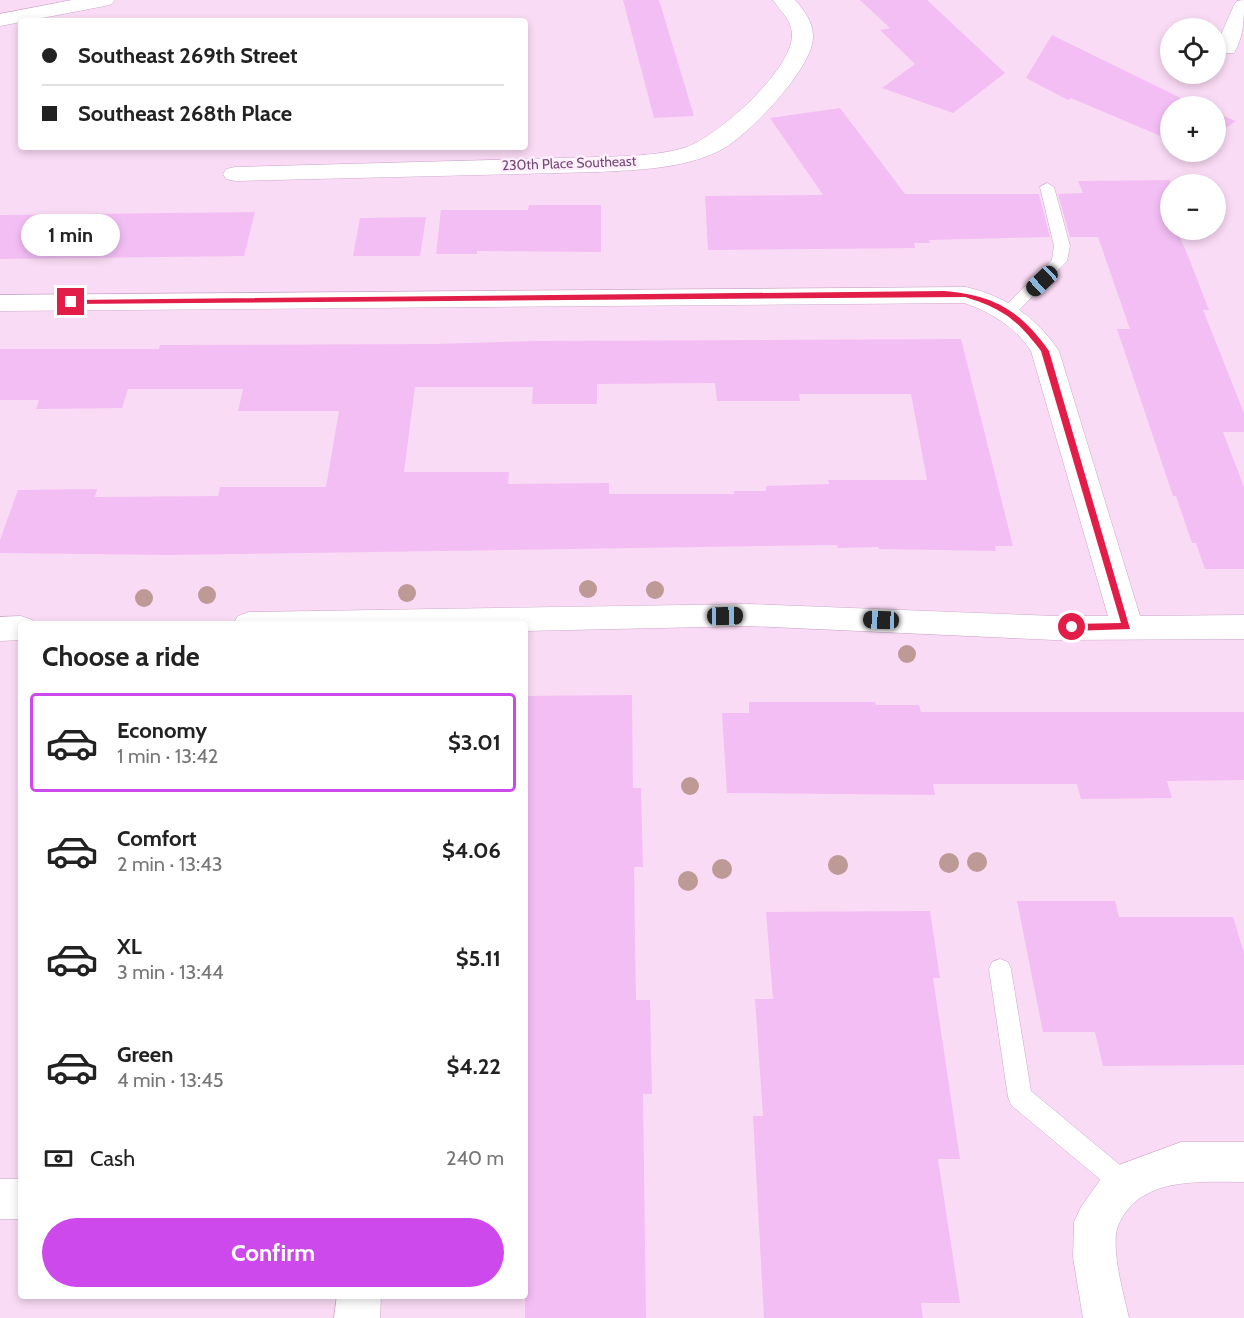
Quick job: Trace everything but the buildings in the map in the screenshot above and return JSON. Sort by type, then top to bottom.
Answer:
[{"type":"street","points":[[0,20],[105,0]]},
{"type":"street","name":"230th Place Southeast","points":[[235,174],[611,163],[691,153],[708,147],[728,135],[761,101],[798,56],[804,34],[796,13],[783,0]]},
{"type":"street","points":[[1226,48],[1244,5]]},
{"type":"street","points":[[0,303],[944,293],[966,295],[990,302],[1022,321],[1045,351],[1127,627]]},
{"type":"street","points":[[464,621],[749,615],[1054,628],[1244,627]]},
{"type":"street","points":[[0,629],[18,628]]},
{"type":"street","points":[[1106,1318],[1095,1257],[1096,1221],[1123,1184],[1181,1162],[1244,1162]]},
{"type":"street","points":[[0,1199],[18,1199]]},
{"type":"street","points":[[357,1318],[359,1299]]},
{"type":"lane","points":[[1008,312],[1059,261],[1062,246],[1047,187]]},
{"type":"lane","points":[[1000,969],[1020,1097],[1123,1184]]},
{"type":"shaded area","points":[[0,0],[1244,0],[1244,1318],[0,1318]]},
{"type":"route","points":[[71,302],[944,293],[966,295],[990,302],[1022,321],[1036,336],[1045,351],[1127,627],[1072,627]]}]
